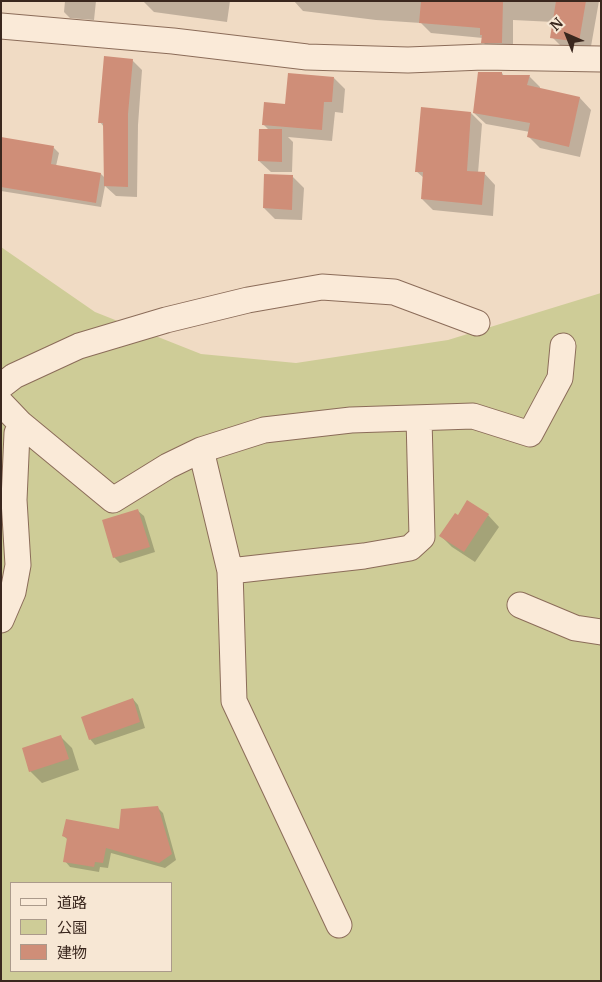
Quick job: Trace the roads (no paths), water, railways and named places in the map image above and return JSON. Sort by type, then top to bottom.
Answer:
[{"type":"street","points":[[1,26],[173,41],[307,57],[408,60],[483,57],[601,59]]},
{"type":"street","points":[[1,386],[14,376],[79,346],[166,320],[248,300],[322,287],[394,292],[477,323]]},
{"type":"street","points":[[1,403],[21,424],[112,500],[168,466],[200,450],[264,430],[351,420],[473,416],[530,434],[560,378],[563,346]]},
{"type":"street","points":[[230,570],[364,556],[410,548],[422,537],[419,418]]},
{"type":"street","points":[[1,620],[12,592],[18,565],[14,500],[17,433],[21,424]]},
{"type":"street","points":[[200,450],[230,570],[234,701],[339,925]]},
{"type":"street","points":[[520,605],[575,628],[601,632]]}]
